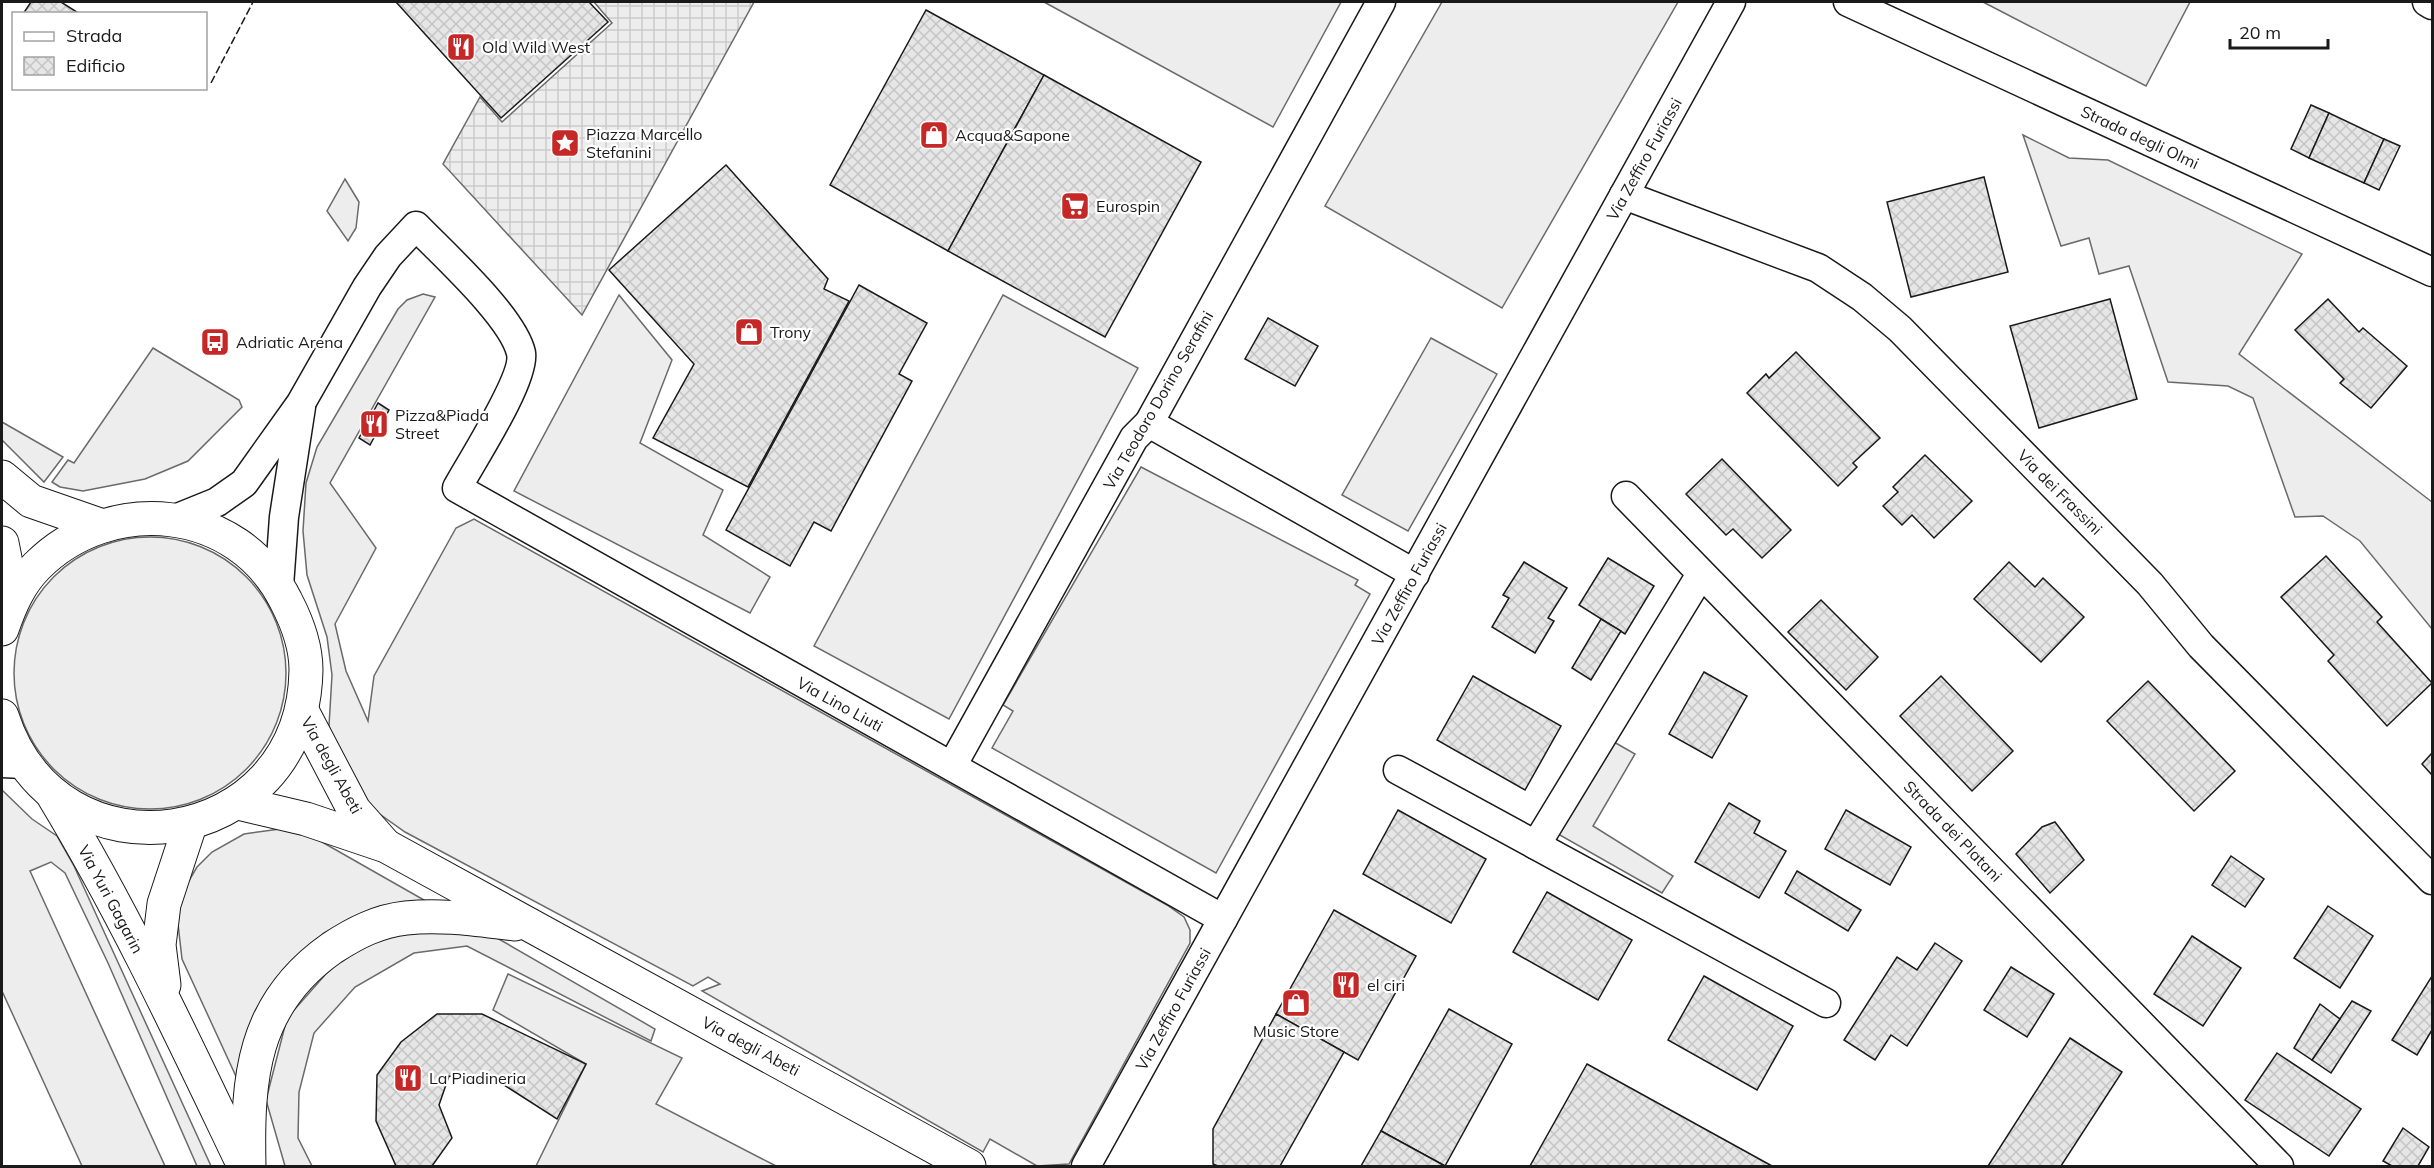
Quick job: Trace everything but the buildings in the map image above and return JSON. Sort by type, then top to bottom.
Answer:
[{"type":"main road","name":"Via Yuri Gagarin","points":[[2,477],[31,501],[100,525]]},
{"type":"main road","name":"Via Yuri Gagarin","points":[[2,629],[13,599],[36,567],[65,543],[100,525],[137,518],[175,519],[215,532],[251,555],[279,586],[298,625],[306,668],[302,711],[288,747],[267,778],[238,803],[190,825],[142,829],[95,819],[53,795],[13,764],[2,716]]},
{"type":"main road","points":[[2,543],[13,599]]},
{"type":"main road","name":"Via degli Abeti","points":[[302,711],[354,810],[386,846]]},
{"type":"main road","name":"Via Yuri Gagarin","points":[[53,795],[93,860],[167,1004],[244,1167]]},
{"type":"main road","name":"Via degli Abeti","points":[[238,803],[306,819],[386,846],[969,1167]]},
{"type":"main road","name":"Via Yuri Gagarin","points":[[167,1004],[159,945],[164,904],[190,825]]},
{"type":"main road","name":"Via degli Abeti","points":[[249,1167],[248,1104],[257,1050],[277,1002],[314,960],[359,929],[405,918],[453,917],[532,926]]},
{"type":"street","name":"Via Teodoro Dorino Serafini","points":[[952,766],[1134,438],[1149,423],[1381,2]]},
{"type":"street","name":"Via Zeffiro Furiassi","points":[[1086,1167],[1731,2]]},
{"type":"street","name":"Strada degli Olmi","points":[[1848,2],[2433,272]]},
{"type":"street","points":[[2427,2],[2433,5]]},
{"type":"street","name":"Via dei Frassini","points":[[1624,195],[1818,268],[1862,297],[1900,329],[2150,584],[2201,646],[2433,880]]},
{"type":"street","name":"Via Lino Liuti","points":[[302,403],[367,287],[388,256],[416,226],[503,319],[521,353],[518,378],[457,488],[1223,919]]},
{"type":"street","points":[[175,519],[217,502],[244,483],[302,403]]},
{"type":"street","points":[[279,586],[284,517],[302,403]]},
{"type":"street","points":[[1149,423],[1415,574]]},
{"type":"street","name":"Strada dei Platani","points":[[1626,496],[2279,1167]]},
{"type":"street","points":[[1536,845],[1701,574]]},
{"type":"street","points":[[1398,770],[1826,1003]]},
{"type":"shaded area","name":"Piazza Marcello Stefanini","points":[[594,2],[754,2],[582,315],[443,164],[480,97],[502,122],[612,23]]},
{"type":"shaded area","points":[[1044,2],[1341,2],[1273,127]]},
{"type":"shaded area","points":[[1442,2],[1678,2],[1502,308],[1325,206]]},
{"type":"shaded area","points":[[1983,2],[2190,2],[2146,86]]},
{"type":"shaded area","points":[[2023,135],[2069,158],[2108,160],[2302,254],[2239,354],[2432,502],[2432,629],[2360,541],[2323,516],[2295,517],[2253,398],[2228,386],[2168,382],[2129,266],[2099,274],[2089,238],[2061,246]]},
{"type":"shaded area","points":[[345,179],[359,202],[356,228],[348,241],[327,211]]},
{"type":"shaded area","points":[[423,294],[435,297],[330,483],[376,548],[335,624],[346,671],[368,721],[374,676],[456,528],[474,519],[1167,905],[1184,917],[1190,930],[1190,943],[1069,1164],[1037,1166],[990,1139],[983,1152],[702,991],[720,984],[708,977],[693,986],[405,832],[374,810],[353,781],[338,754],[329,726],[332,675],[327,637],[307,575],[303,531],[306,483],[317,447],[398,309],[407,300]]},
{"type":"shaded area","points":[[619,295],[672,360],[640,443],[723,490],[703,535],[770,577],[750,613],[514,491]]},
{"type":"shaded area","points":[[1003,295],[1138,368],[949,719],[814,646]]},
{"type":"shaded area","points":[[1431,338],[1497,374],[1408,531],[1342,495]]},
{"type":"shaded area","points":[[153,348],[239,400],[242,407],[188,461],[145,479],[83,491],[60,487],[52,482],[68,460],[74,463]]},
{"type":"shaded area","points":[[2,422],[63,457],[44,482],[2,440]]},
{"type":"shaded area","points":[[1141,467],[1358,580],[1355,585],[1370,594],[1216,873],[992,748],[1013,711],[1003,705]]},
{"type":"shaded area","points":[[150,537],[189,543],[214,553],[246,577],[263,598],[275,621],[283,647],[286,673],[280,712],[270,737],[246,769],[225,786],[202,798],[176,806],[150,809],[111,803],[86,793],[54,769],[37,748],[25,725],[17,699],[14,673],[20,634],[30,609],[54,577],[75,560],[98,548],[124,540]]},
{"type":"shaded area","points":[[1614,742],[1635,754],[1593,826],[1673,876],[1662,893],[1558,834]]},
{"type":"shaded area","points":[[2,790],[32,819],[57,836],[74,866],[211,1166],[197,1166],[108,963],[65,873],[51,862],[30,871],[165,1166],[82,1166],[2,991]]},
{"type":"shaded area","points":[[280,829],[315,838],[431,904],[351,922],[240,1085],[182,959],[178,924],[180,904],[187,884],[197,867],[212,852],[244,834]]},
{"type":"shaded area","points":[[440,928],[497,938],[655,1029],[651,1041],[467,946],[414,953],[355,987],[314,1033],[299,1092],[298,1138],[312,1166],[285,1166],[266,1100],[287,1018],[340,958],[369,941]]},
{"type":"shaded area","points":[[508,974],[682,1058],[656,1104],[776,1166],[536,1166],[586,1064],[493,1010]]},
{"type":"fence","points":[[211,83],[253,2]]},
{"type":"place","name":"Old Wild West","points":[[461,47]]},
{"type":"place","name":"Acqua&Sapone","points":[[934,135]]},
{"type":"place","name":"Piazza Marcello Stefanini","points":[[565,143]]},
{"type":"place","name":"Eurospin","points":[[1075,206]]},
{"type":"place","name":"Trony","points":[[749,332]]},
{"type":"place","name":"Adriatic Arena","points":[[215,342]]},
{"type":"place","name":"Pizza&Piada Street","points":[[374,424]]},
{"type":"place","name":"el ciri","points":[[1346,985]]},
{"type":"place","name":"Music Store","points":[[1296,1003]]},
{"type":"place","name":"La Piadineria","points":[[408,1078]]}]
